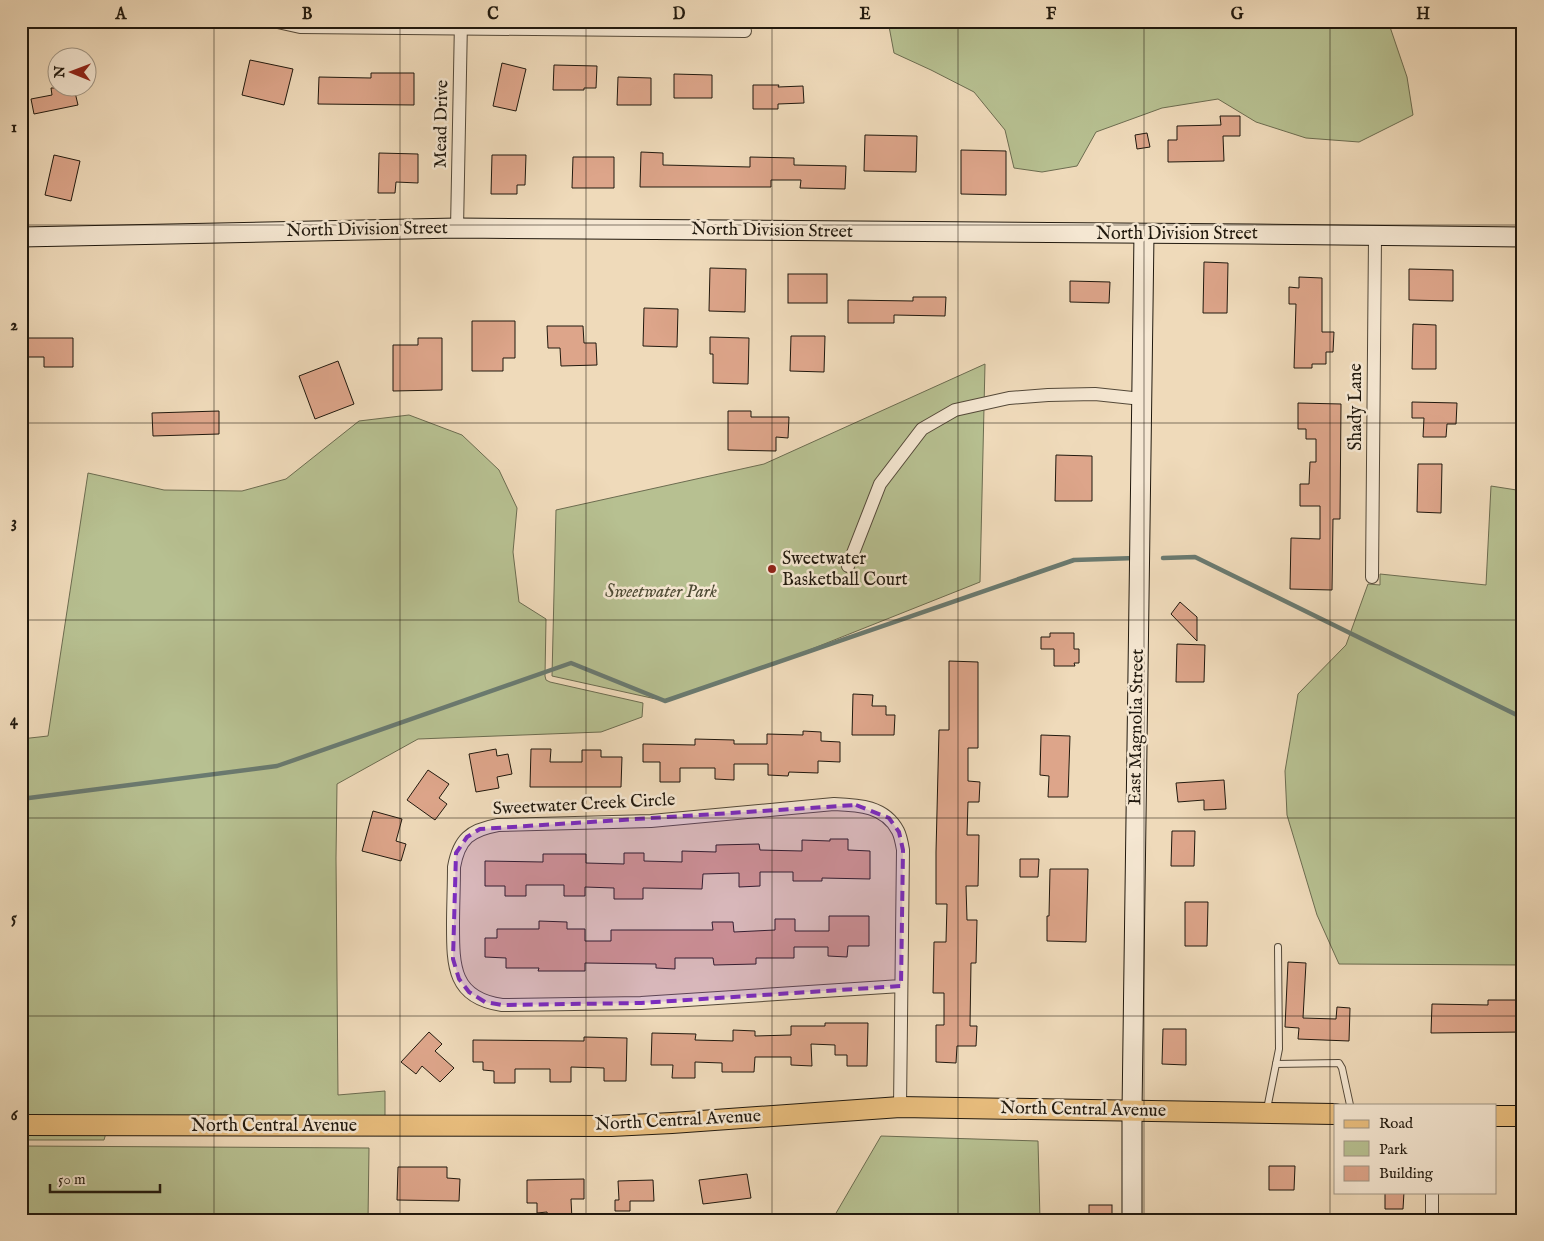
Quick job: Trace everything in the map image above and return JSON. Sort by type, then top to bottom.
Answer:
[{"type":"main road","name":"North Central Avenue","points":[[21,1125],[610,1126],[728,1120],[900,1107],[1334,1114]]},
{"type":"main road","points":[[1496,1116],[1523,1116]]},
{"type":"street","points":[[273,21],[300,27],[461,24],[745,30]]},
{"type":"street","name":"Mead Drive","points":[[457,228],[461,24]]},
{"type":"street","name":"North Division Street","points":[[21,237],[457,228],[1523,237]]},
{"type":"street","name":"East Magnolia Street","points":[[1132,1220],[1144,234]]},
{"type":"street","name":"Shady Lane","points":[[1372,577],[1375,236]]},
{"type":"street","points":[[848,566],[880,484],[922,430],[955,410],[1009,398],[1048,395],[1095,394],[1142,399]]},
{"type":"street","name":"Sweetwater Creek Circle","points":[[900,1107],[903,850],[899,832],[889,818],[873,809],[856,804],[834,804],[651,821],[498,825],[480,829],[466,837],[456,853],[454,867],[453,959],[459,979],[469,992],[485,1002],[502,1005],[641,1003],[901,986]]},
{"type":"street","points":[[1432,1194],[1432,1220]]},
{"type":"lane","points":[[1267,1113],[1280,1048],[1278,947]]},
{"type":"lane","points":[[1276,1064],[1339,1063],[1342,1068],[1350,1104]]},
{"type":"highlighted area","points":[[856,805],[889,818],[899,832],[903,850],[901,986],[641,1003],[502,1005],[485,1002],[469,992],[459,979],[453,959],[456,853],[467,837],[480,829]]},
{"type":"green space","points":[[888,21],[1385,21],[1389,24],[1407,77],[1413,115],[1359,142],[1306,138],[1256,122],[1218,99],[1162,108],[1096,132],[1077,166],[1042,172],[1014,168],[1005,130],[974,92],[894,53]]},
{"type":"green space","name":"Sweetwater Park","points":[[985,364],[980,582],[799,654],[665,701],[552,676],[556,510],[764,464]]},
{"type":"green space","points":[[409,415],[462,435],[499,470],[517,508],[513,552],[519,602],[546,619],[546,680],[643,703],[642,717],[601,732],[418,739],[337,784],[338,1095],[385,1091],[385,1118],[21,1118],[21,739],[48,736],[88,473],[164,490],[242,491],[286,479],[359,421]]},
{"type":"green space","points":[[1491,486],[1523,491],[1523,965],[1339,964],[1317,915],[1287,815],[1285,771],[1298,694],[1346,645],[1368,584],[1380,585],[1380,574],[1486,585]]},
{"type":"green space","points":[[21,1133],[106,1133],[104,1140],[21,1140]]},
{"type":"green space","points":[[881,1136],[1038,1141],[1040,1220],[832,1220]]},
{"type":"green space","points":[[21,1146],[369,1148],[368,1220],[21,1220]]},
{"type":"building","points":[[250,60],[293,69],[284,105],[242,95]]},
{"type":"building","points":[[502,63],[526,69],[516,111],[493,106]]},
{"type":"building","points":[[554,65],[597,66],[596,88],[553,90]]},
{"type":"building","points":[[371,73],[414,73],[414,105],[318,104],[319,77],[371,78]]},
{"type":"building","points":[[674,74],[712,75],[712,98],[674,98]]},
{"type":"building","points":[[618,77],[651,78],[651,105],[617,105]]},
{"type":"building","points":[[753,85],[803,86],[804,103],[778,104],[778,109],[753,109]]},
{"type":"building","points":[[48,96],[48,98],[76,98],[78,105],[34,114],[31,99]]},
{"type":"building","points":[[1220,116],[1240,116],[1240,136],[1223,136],[1224,161],[1168,162],[1168,140],[1177,140],[1177,126],[1221,125]]},
{"type":"building","points":[[1147,133],[1150,147],[1137,149],[1135,135]]},
{"type":"building","points":[[865,135],[917,136],[916,172],[864,171]]},
{"type":"building","points":[[961,150],[1006,151],[1006,195],[961,194]]},
{"type":"building","points":[[641,152],[663,153],[663,165],[750,167],[750,157],[794,158],[794,165],[846,166],[845,189],[800,188],[801,180],[771,180],[771,187],[640,187]]},
{"type":"building","points":[[379,153],[418,154],[418,183],[396,182],[395,193],[378,193]]},
{"type":"building","points":[[54,155],[80,161],[71,201],[45,195]]},
{"type":"building","points":[[492,155],[526,155],[525,185],[517,185],[517,194],[491,194]]},
{"type":"building","points":[[573,157],[614,157],[614,188],[572,188]]},
{"type":"building","points":[[1204,262],[1228,263],[1227,313],[1203,313]]},
{"type":"building","points":[[710,268],[746,269],[745,312],[709,311]]},
{"type":"building","points":[[1409,269],[1453,270],[1453,301],[1409,300]]},
{"type":"building","points":[[788,274],[827,274],[827,303],[788,303]]},
{"type":"building","points":[[1299,277],[1322,278],[1322,332],[1334,332],[1333,352],[1326,352],[1326,364],[1312,364],[1312,368],[1294,368],[1296,304],[1289,304],[1289,287],[1299,288]]},
{"type":"building","points":[[1070,281],[1110,282],[1109,303],[1070,302]]},
{"type":"building","points":[[913,297],[946,297],[945,316],[894,315],[894,323],[848,323],[848,300],[913,301]]},
{"type":"building","points":[[644,308],[678,309],[677,347],[643,346]]},
{"type":"building","points":[[472,321],[515,321],[515,358],[503,358],[503,371],[472,371]]},
{"type":"building","points":[[1413,324],[1436,325],[1436,369],[1412,369]]},
{"type":"building","points":[[547,326],[583,326],[584,343],[596,343],[597,365],[561,366],[560,348],[548,348]]},
{"type":"building","points":[[791,336],[825,336],[824,372],[790,371]]},
{"type":"building","points":[[710,337],[749,338],[748,384],[713,383],[713,354],[710,354]]},
{"type":"building","points":[[21,338],[73,338],[73,367],[44,367],[44,357],[21,357]]},
{"type":"building","points":[[418,338],[442,338],[442,390],[393,391],[393,345],[418,345]]},
{"type":"building","points":[[338,361],[354,404],[315,419],[299,376]]},
{"type":"building","points":[[1412,402],[1457,403],[1456,424],[1447,424],[1446,437],[1423,437],[1424,418],[1412,418]]},
{"type":"building","points":[[1298,403],[1341,404],[1340,519],[1333,519],[1332,590],[1290,589],[1291,538],[1320,539],[1320,506],[1300,506],[1300,484],[1309,484],[1310,462],[1316,462],[1316,439],[1306,439],[1306,429],[1298,429]]},
{"type":"building","points":[[219,411],[219,434],[153,436],[152,413]]},
{"type":"building","points":[[728,411],[751,411],[751,417],[789,417],[788,438],[776,437],[776,451],[728,450]]},
{"type":"building","points":[[1056,455],[1092,456],[1092,501],[1055,501]]},
{"type":"building","points":[[1418,464],[1442,464],[1441,513],[1417,512]]},
{"type":"building","points":[[1180,602],[1197,617],[1197,641],[1171,614]]},
{"type":"building","points":[[1050,633],[1074,633],[1074,649],[1079,649],[1079,663],[1074,663],[1075,666],[1054,666],[1054,649],[1041,649],[1041,637],[1050,637]]},
{"type":"building","points":[[1177,644],[1205,645],[1204,682],[1176,682]]},
{"type":"building","points":[[949,661],[978,662],[978,748],[968,748],[968,781],[980,782],[979,802],[968,802],[967,835],[979,835],[978,886],[966,886],[967,920],[977,920],[976,963],[971,963],[970,1026],[977,1026],[976,1046],[957,1046],[956,1063],[936,1062],[936,1025],[944,1025],[944,993],[933,993],[934,942],[946,942],[947,904],[936,904],[936,852],[939,730],[949,730]]},
{"type":"building","points":[[853,694],[873,695],[872,706],[886,706],[886,715],[895,715],[894,735],[852,735]]},
{"type":"building","points":[[803,731],[821,732],[821,741],[840,742],[840,762],[818,761],[818,773],[789,772],[788,776],[768,775],[768,764],[734,764],[734,780],[715,779],[715,768],[680,768],[680,782],[660,782],[660,762],[643,762],[643,744],[695,745],[695,739],[734,740],[734,744],[767,744],[767,734],[803,735]]},
{"type":"building","points":[[1041,735],[1070,736],[1068,797],[1048,797],[1049,776],[1040,775]]},
{"type":"building","points":[[496,749],[497,756],[508,754],[512,774],[497,777],[499,788],[476,792],[469,754]]},
{"type":"building","points":[[531,749],[551,749],[550,762],[582,762],[582,750],[601,750],[601,757],[622,757],[621,787],[530,787]]},
{"type":"building","points":[[428,770],[449,784],[439,798],[447,804],[435,820],[407,800]]},
{"type":"building","points":[[1224,780],[1226,809],[1204,810],[1204,800],[1178,802],[1176,783]]},
{"type":"building","points":[[373,811],[402,819],[396,841],[406,844],[401,861],[362,851]]},
{"type":"building","points":[[1172,831],[1195,831],[1194,866],[1171,866]]},
{"type":"building","points":[[830,839],[848,839],[848,850],[870,851],[870,879],[822,878],[822,881],[793,881],[793,872],[760,872],[760,886],[739,887],[739,873],[703,874],[702,889],[643,888],[643,899],[614,899],[614,888],[585,887],[585,896],[564,896],[564,885],[526,885],[526,896],[505,896],[505,886],[485,886],[485,861],[543,862],[543,854],[586,854],[586,863],[624,864],[624,853],[644,853],[644,861],[682,862],[682,851],[716,852],[716,845],[759,844],[760,850],[802,851],[802,840],[830,841]]},
{"type":"building","points":[[1020,859],[1039,859],[1038,877],[1020,877]]},
{"type":"building","points":[[1050,869],[1088,869],[1086,942],[1047,941]]},
{"type":"building","points":[[1185,902],[1208,902],[1207,946],[1185,946]]},
{"type":"building","points":[[829,916],[869,916],[869,946],[848,946],[847,957],[828,956],[828,947],[794,947],[794,958],[756,958],[756,964],[714,965],[713,958],[675,958],[675,969],[656,968],[656,964],[585,963],[585,971],[538,971],[539,968],[506,968],[506,958],[485,957],[485,938],[497,938],[497,929],[539,929],[539,921],[567,922],[567,929],[585,929],[585,941],[611,941],[611,930],[713,930],[712,922],[733,922],[734,932],[775,930],[775,919],[795,919],[795,931],[829,931]]},
{"type":"building","points":[[1288,962],[1306,963],[1303,1018],[1336,1019],[1337,1007],[1350,1008],[1349,1041],[1298,1039],[1299,1028],[1285,1027]]},
{"type":"building","points":[[1488,1000],[1523,1000],[1523,1032],[1431,1033],[1432,1004],[1488,1005]]},
{"type":"building","points":[[825,1023],[868,1023],[867,1066],[847,1066],[847,1055],[835,1055],[835,1045],[811,1044],[812,1066],[791,1065],[791,1057],[755,1057],[754,1072],[722,1072],[722,1063],[695,1062],[695,1078],[672,1078],[673,1065],[651,1065],[652,1033],[696,1034],[695,1040],[733,1041],[733,1030],[755,1031],[755,1036],[791,1035],[791,1026],[825,1026]]},
{"type":"building","points":[[1163,1029],[1186,1029],[1186,1065],[1162,1064]]},
{"type":"building","points":[[429,1032],[442,1044],[435,1051],[454,1068],[440,1082],[422,1066],[416,1074],[401,1062]]},
{"type":"building","points":[[584,1037],[627,1038],[626,1081],[604,1081],[604,1068],[571,1067],[571,1082],[550,1082],[550,1069],[515,1069],[515,1083],[494,1083],[494,1071],[483,1070],[483,1062],[473,1062],[473,1040],[584,1041]]},
{"type":"building","points":[[1269,1166],[1295,1166],[1294,1190],[1269,1190]]},
{"type":"building","points":[[398,1167],[447,1167],[447,1178],[460,1179],[459,1201],[397,1200]]},
{"type":"building","points":[[747,1174],[751,1198],[703,1204],[699,1180]]},
{"type":"building","points":[[584,1179],[584,1199],[571,1199],[572,1220],[548,1220],[547,1212],[537,1213],[537,1203],[527,1203],[527,1180]]},
{"type":"building","points":[[653,1180],[654,1201],[630,1201],[630,1211],[615,1211],[615,1200],[619,1200],[618,1181]]},
{"type":"building","points":[[1385,1194],[1404,1194],[1403,1209],[1385,1209]]},
{"type":"building","points":[[1089,1205],[1112,1205],[1112,1220],[1089,1220]]},
{"type":"waterway","points":[[1163,558],[1195,557],[1523,718]]},
{"type":"waterway","points":[[21,799],[277,766],[571,663],[665,701],[1074,560],[1136,558]]},
{"type":"place","name":"Sweetwater Basketball Court","points":[[772,569]]}]
